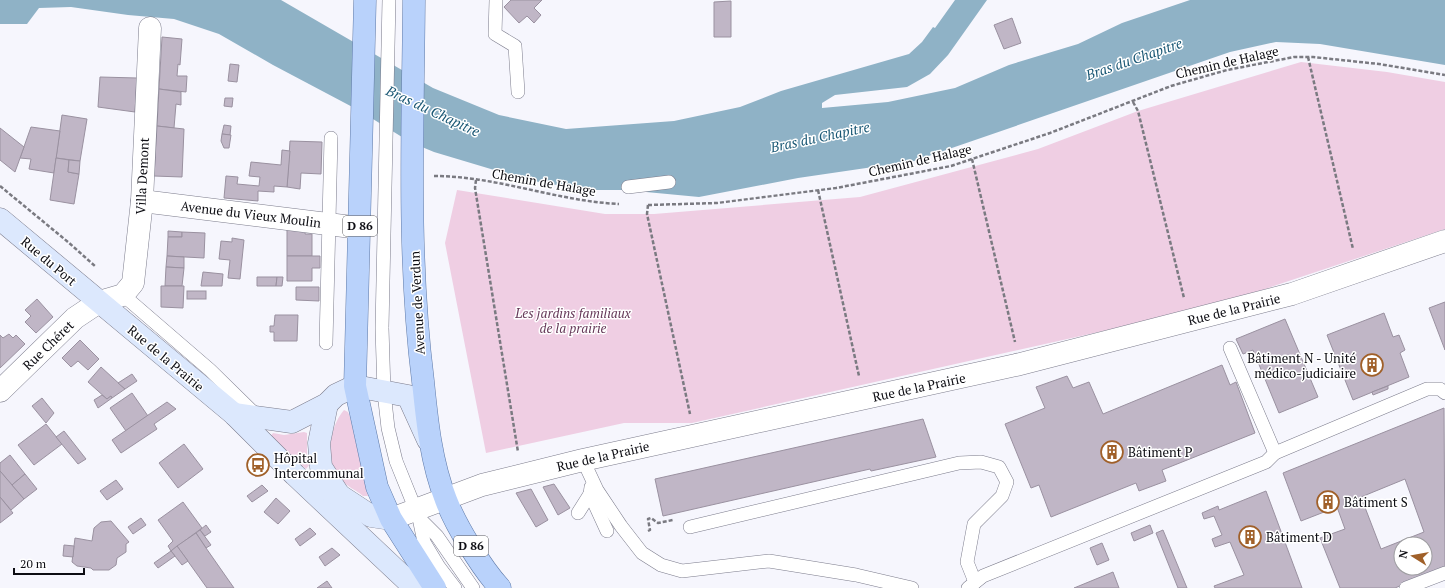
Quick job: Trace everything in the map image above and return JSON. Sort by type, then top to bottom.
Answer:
[{"type":"main road","name":"D 86","points":[[365,0],[355,386],[377,487],[391,519],[435,588]]},
{"type":"main road","name":"Avenue de Verdun","points":[[414,0],[411,176],[418,339],[430,443],[446,500],[469,543],[500,588]]},
{"type":"street","name":"Villa Demont","points":[[123,296],[133,283],[142,201],[150,28]]},
{"type":"street","name":"Avenue du Vieux Moulin","points":[[142,201],[360,228]]},
{"type":"street","name":"Rue du Port","points":[[0,219],[99,302]]},
{"type":"street","name":"Rue de la Prairie","points":[[391,519],[417,515],[446,500],[482,485],[583,460],[1016,365],[1292,294],[1445,241]]},
{"type":"street","points":[[99,302],[123,296]]},
{"type":"street","name":"Rue Chéret","points":[[0,391],[76,318],[99,302]]},
{"type":"street","name":"Rue de la Prairie","points":[[99,302],[234,414]]},
{"type":"street","points":[[234,414],[292,422],[327,404],[336,396],[355,386],[408,396],[430,443]]},
{"type":"street","points":[[327,404],[319,443],[322,467],[339,495]]},
{"type":"street","points":[[234,414],[295,475],[415,588]]},
{"type":"street","points":[[295,475],[339,495],[371,516],[391,519]]},
{"type":"lane","points":[[389,0],[382,328],[384,392],[388,428],[396,461],[417,515],[424,542],[439,567],[455,588]]},
{"type":"lane","points":[[496,0],[495,34],[515,46],[518,92]]},
{"type":"lane","points":[[326,343],[331,138]]},
{"type":"lane","points":[[628,187],[669,182]]},
{"type":"lane","points":[[123,296],[210,370],[258,418]]},
{"type":"lane","points":[[1230,348],[1275,453]]},
{"type":"lane","points":[[690,527],[959,462],[981,462],[999,467],[1007,482],[1002,496],[974,524],[968,562],[972,585],[983,576],[1266,462],[1275,453],[1427,389],[1440,389],[1445,393]]},
{"type":"lane","points":[[583,460],[601,496],[642,553],[661,565],[682,571],[769,561],[856,575],[912,588]]},
{"type":"lane","points":[[578,513],[590,494],[592,480]]},
{"type":"lane","points":[[590,494],[607,531]]},
{"type":"lane","points":[[417,515],[437,536],[473,588]]},
{"type":"lane","points":[[1406,588],[1445,573]]},
{"type":"path","name":"Chemin de Halage","points":[[644,205],[717,203],[836,188],[951,166],[1134,102],[1171,86],[1227,70],[1294,57],[1379,64],[1445,75]]},
{"type":"path","points":[[1308,57],[1354,252]]},
{"type":"path","points":[[1134,102],[1138,111],[1186,304]]},
{"type":"path","points":[[972,159],[1017,350]]},
{"type":"path","name":"Chemin de Halage","points":[[433,176],[454,176],[526,189],[565,198],[621,204]]},
{"type":"path","points":[[476,180],[476,195],[518,452]]},
{"type":"path","points":[[0,186],[68,242]]},
{"type":"path","points":[[818,190],[859,378]]},
{"type":"path","points":[[648,205],[648,214],[690,416]]},
{"type":"path","points":[[649,524],[648,519],[652,518],[658,523]]},
{"type":"green space","name":"Les jardins familiaux de la prairie","points":[[1301,62],[1387,72],[1445,82],[1445,229],[1217,305],[1188,312],[692,423],[624,423],[486,453],[445,243],[457,190],[605,214],[654,214],[860,197],[1038,149],[1138,111]]},
{"type":"green space","points":[[344,410],[348,412],[350,417],[368,496],[363,496],[342,481],[335,471],[332,463],[330,444],[332,435],[339,417]]},
{"type":"green space","points":[[304,432],[307,433],[307,455],[310,464],[306,469],[270,437],[273,433],[284,435]]},
{"type":"water","name":"Bras du Chapitre","points":[[0,0],[281,0],[433,88],[499,115],[566,129],[674,121],[740,107],[781,91],[909,54],[922,42],[933,27],[935,28],[955,0],[987,0],[948,55],[930,74],[907,87],[835,95],[822,103],[822,108],[888,102],[955,88],[1009,65],[1078,44],[1122,23],[1190,0],[1445,0],[1445,65],[1320,44],[1276,42],[1230,52],[914,161],[798,178],[699,197],[625,190],[586,190],[528,180],[434,152],[410,142],[360,111],[273,65],[219,34],[174,19],[128,15],[71,7],[39,8],[27,24],[0,24]]},
{"type":"building","points":[[511,0],[542,0],[534,8],[541,15],[534,23],[527,16],[519,23],[504,7]]},
{"type":"building","points":[[731,1],[731,37],[714,37],[714,2]]},
{"type":"building","points":[[1012,18],[1021,43],[1004,49],[994,25]]},
{"type":"building","points":[[162,37],[182,39],[180,65],[178,64],[177,76],[187,76],[186,92],[159,89]]},
{"type":"building","points":[[230,64],[239,65],[237,82],[228,81]]},
{"type":"building","points":[[100,77],[137,78],[135,112],[98,107]]},
{"type":"building","points":[[159,89],[181,92],[181,105],[176,104],[174,128],[157,126]]},
{"type":"building","points":[[225,98],[233,98],[232,107],[224,106]]},
{"type":"building","points":[[62,115],[87,119],[80,161],[56,158]]},
{"type":"building","points":[[224,125],[231,126],[230,135],[222,134]]},
{"type":"building","points":[[157,126],[184,129],[182,177],[154,176]]},
{"type":"building","points":[[31,127],[60,131],[54,173],[29,169],[31,159],[20,158]]},
{"type":"building","points":[[0,128],[24,147],[15,172],[0,160]]},
{"type":"building","points":[[222,134],[231,135],[229,148],[224,148],[221,141]]},
{"type":"building","points":[[290,141],[322,142],[321,174],[301,173],[300,189],[287,187]]},
{"type":"building","points":[[282,150],[290,151],[287,187],[274,186],[274,192],[258,191],[258,201],[224,198],[226,176],[238,177],[237,184],[259,186],[260,177],[249,176],[251,162],[281,165]]},
{"type":"building","points":[[56,158],[69,160],[68,172],[79,174],[74,204],[50,200]]},
{"type":"building","points":[[69,160],[80,161],[79,174],[68,172]]},
{"type":"building","points":[[287,224],[306,226],[305,234],[312,234],[312,256],[287,256]]},
{"type":"building","points":[[168,231],[182,232],[182,237],[168,237]]},
{"type":"building","points":[[182,232],[205,233],[204,258],[167,256],[168,237],[182,237]]},
{"type":"building","points":[[232,238],[244,240],[240,279],[228,278],[230,260],[219,259],[221,241],[232,242]]},
{"type":"building","points":[[167,256],[184,257],[184,268],[166,267]]},
{"type":"building","points":[[287,256],[320,256],[320,268],[312,268],[312,281],[287,281]]},
{"type":"building","points":[[166,267],[184,268],[182,286],[165,286]]},
{"type":"building","points":[[203,272],[223,274],[222,286],[201,286]]},
{"type":"building","points":[[257,277],[277,277],[276,286],[257,286]]},
{"type":"building","points":[[277,277],[283,277],[282,286],[276,286]]},
{"type":"building","points":[[161,286],[184,286],[183,308],[161,307]]},
{"type":"building","points":[[296,287],[319,287],[319,301],[296,300]]},
{"type":"building","points":[[187,291],[206,291],[206,299],[187,299]]},
{"type":"building","points":[[37,299],[53,317],[36,333],[25,322],[31,316],[25,310]]},
{"type":"building","points":[[1445,302],[1445,350],[1429,308]]},
{"type":"building","name":"Bâtiment N - Unité médico-judiciaire","points":[[1384,313],[1393,337],[1399,335],[1405,350],[1400,353],[1409,377],[1353,400],[1327,335]]},
{"type":"building","points":[[275,315],[298,315],[297,341],[274,341],[274,332],[270,332],[270,326],[274,326]]},
{"type":"building","points":[[1285,319],[1318,397],[1279,413],[1253,350],[1243,354],[1236,339]]},
{"type":"building","points":[[9,334],[13,338],[16,335],[25,344],[0,368],[0,335],[3,338]]},
{"type":"building","points":[[80,340],[99,359],[88,370],[78,361],[71,367],[62,358]]},
{"type":"building","name":"Bâtiment P","points":[[1222,365],[1230,385],[1236,382],[1255,433],[1162,470],[1166,481],[1139,491],[1136,483],[1051,517],[1039,485],[1031,488],[1005,424],[1045,408],[1036,387],[1067,376],[1073,388],[1089,382],[1103,414]]},
{"type":"building","points":[[101,367],[125,389],[112,398],[111,396],[107,399],[88,382]]},
{"type":"building","points":[[132,374],[137,381],[125,389],[118,383]]},
{"type":"building","points":[[1388,386],[1388,389],[1373,395],[1372,392]]},
{"type":"building","points":[[132,393],[148,416],[126,431],[110,408]]},
{"type":"building","points":[[102,395],[107,399],[111,396],[112,398],[98,408],[94,400]]},
{"type":"building","points":[[42,398],[54,413],[46,423],[32,406]]},
{"type":"building","points":[[167,402],[176,409],[154,424],[157,429],[121,453],[112,440]]},
{"type":"building","name":"Bâtiment S","points":[[1444,408],[1445,567],[1433,572],[1433,536],[1414,536],[1424,532],[1405,479],[1361,497],[1381,549],[1393,544],[1393,576],[1424,576],[1395,588],[1340,588],[1320,538],[1345,529],[1337,507],[1301,521],[1283,473]]},
{"type":"building","points":[[923,419],[936,457],[871,471],[870,469],[663,516],[655,479]]},
{"type":"building","points":[[46,424],[62,444],[34,465],[18,445]]},
{"type":"building","points":[[64,431],[86,459],[78,464],[56,437]]},
{"type":"building","points":[[184,444],[203,469],[178,488],[159,463]]},
{"type":"building","points":[[10,455],[25,474],[12,485],[0,471],[0,463]]},
{"type":"building","points":[[0,471],[24,499],[11,510],[0,497]]},
{"type":"building","points":[[25,474],[37,489],[24,499],[12,485]]},
{"type":"building","points":[[116,480],[123,489],[107,500],[100,491]]},
{"type":"building","points":[[554,484],[570,508],[558,515],[543,487]]},
{"type":"building","points":[[262,485],[268,491],[252,502],[247,496]]},
{"type":"building","points":[[531,489],[548,520],[536,527],[516,493]]},
{"type":"building","name":"Bâtiment D","points":[[1266,491],[1302,588],[1215,588],[1214,586],[1244,575],[1230,542],[1215,547],[1212,539],[1222,535],[1214,516],[1204,519],[1202,513],[1218,506],[1219,510]]},
{"type":"building","points":[[0,497],[13,513],[0,523]]},
{"type":"building","points":[[276,498],[290,511],[278,524],[264,512]]},
{"type":"building","points":[[183,502],[202,528],[171,551],[168,546],[173,541],[158,520]]},
{"type":"building","points":[[141,518],[146,525],[133,534],[128,527]]},
{"type":"building","points":[[111,521],[129,542],[126,544],[126,552],[117,558],[116,565],[109,570],[93,570],[91,568],[77,566],[72,562],[75,538],[92,541],[94,528],[101,522]]},
{"type":"building","points":[[206,525],[211,532],[205,536],[200,530]]},
{"type":"building","points":[[1150,525],[1153,533],[1134,541],[1131,533]]},
{"type":"building","points":[[310,528],[316,534],[300,546],[295,539]]},
{"type":"building","points":[[200,530],[211,545],[206,548],[196,533]]},
{"type":"building","points":[[1163,530],[1187,588],[1178,588],[1156,533]]},
{"type":"building","points":[[196,533],[234,588],[207,588],[177,546]]},
{"type":"building","points":[[1102,543],[1109,560],[1097,565],[1090,548]]},
{"type":"building","points":[[64,545],[74,546],[73,557],[63,556]]},
{"type":"building","points":[[177,546],[188,561],[182,565],[171,551]]},
{"type":"building","points":[[332,548],[340,555],[325,566],[319,557]]},
{"type":"building","points":[[171,551],[175,556],[158,568],[154,563]]},
{"type":"building","points":[[1113,572],[1119,588],[1074,588]]},
{"type":"building","points":[[327,581],[332,588],[317,588]]},
{"type":"place","name":"Bâtiment N - Unité médico-judiciaire","points":[[1372,365]]},
{"type":"place","name":"Bâtiment P","points":[[1112,452]]},
{"type":"place","name":"Hôpital Intercommunal","points":[[258,465]]},
{"type":"place","name":"Bâtiment S","points":[[1328,502]]},
{"type":"place","name":"Bâtiment D","points":[[1250,537]]}]
